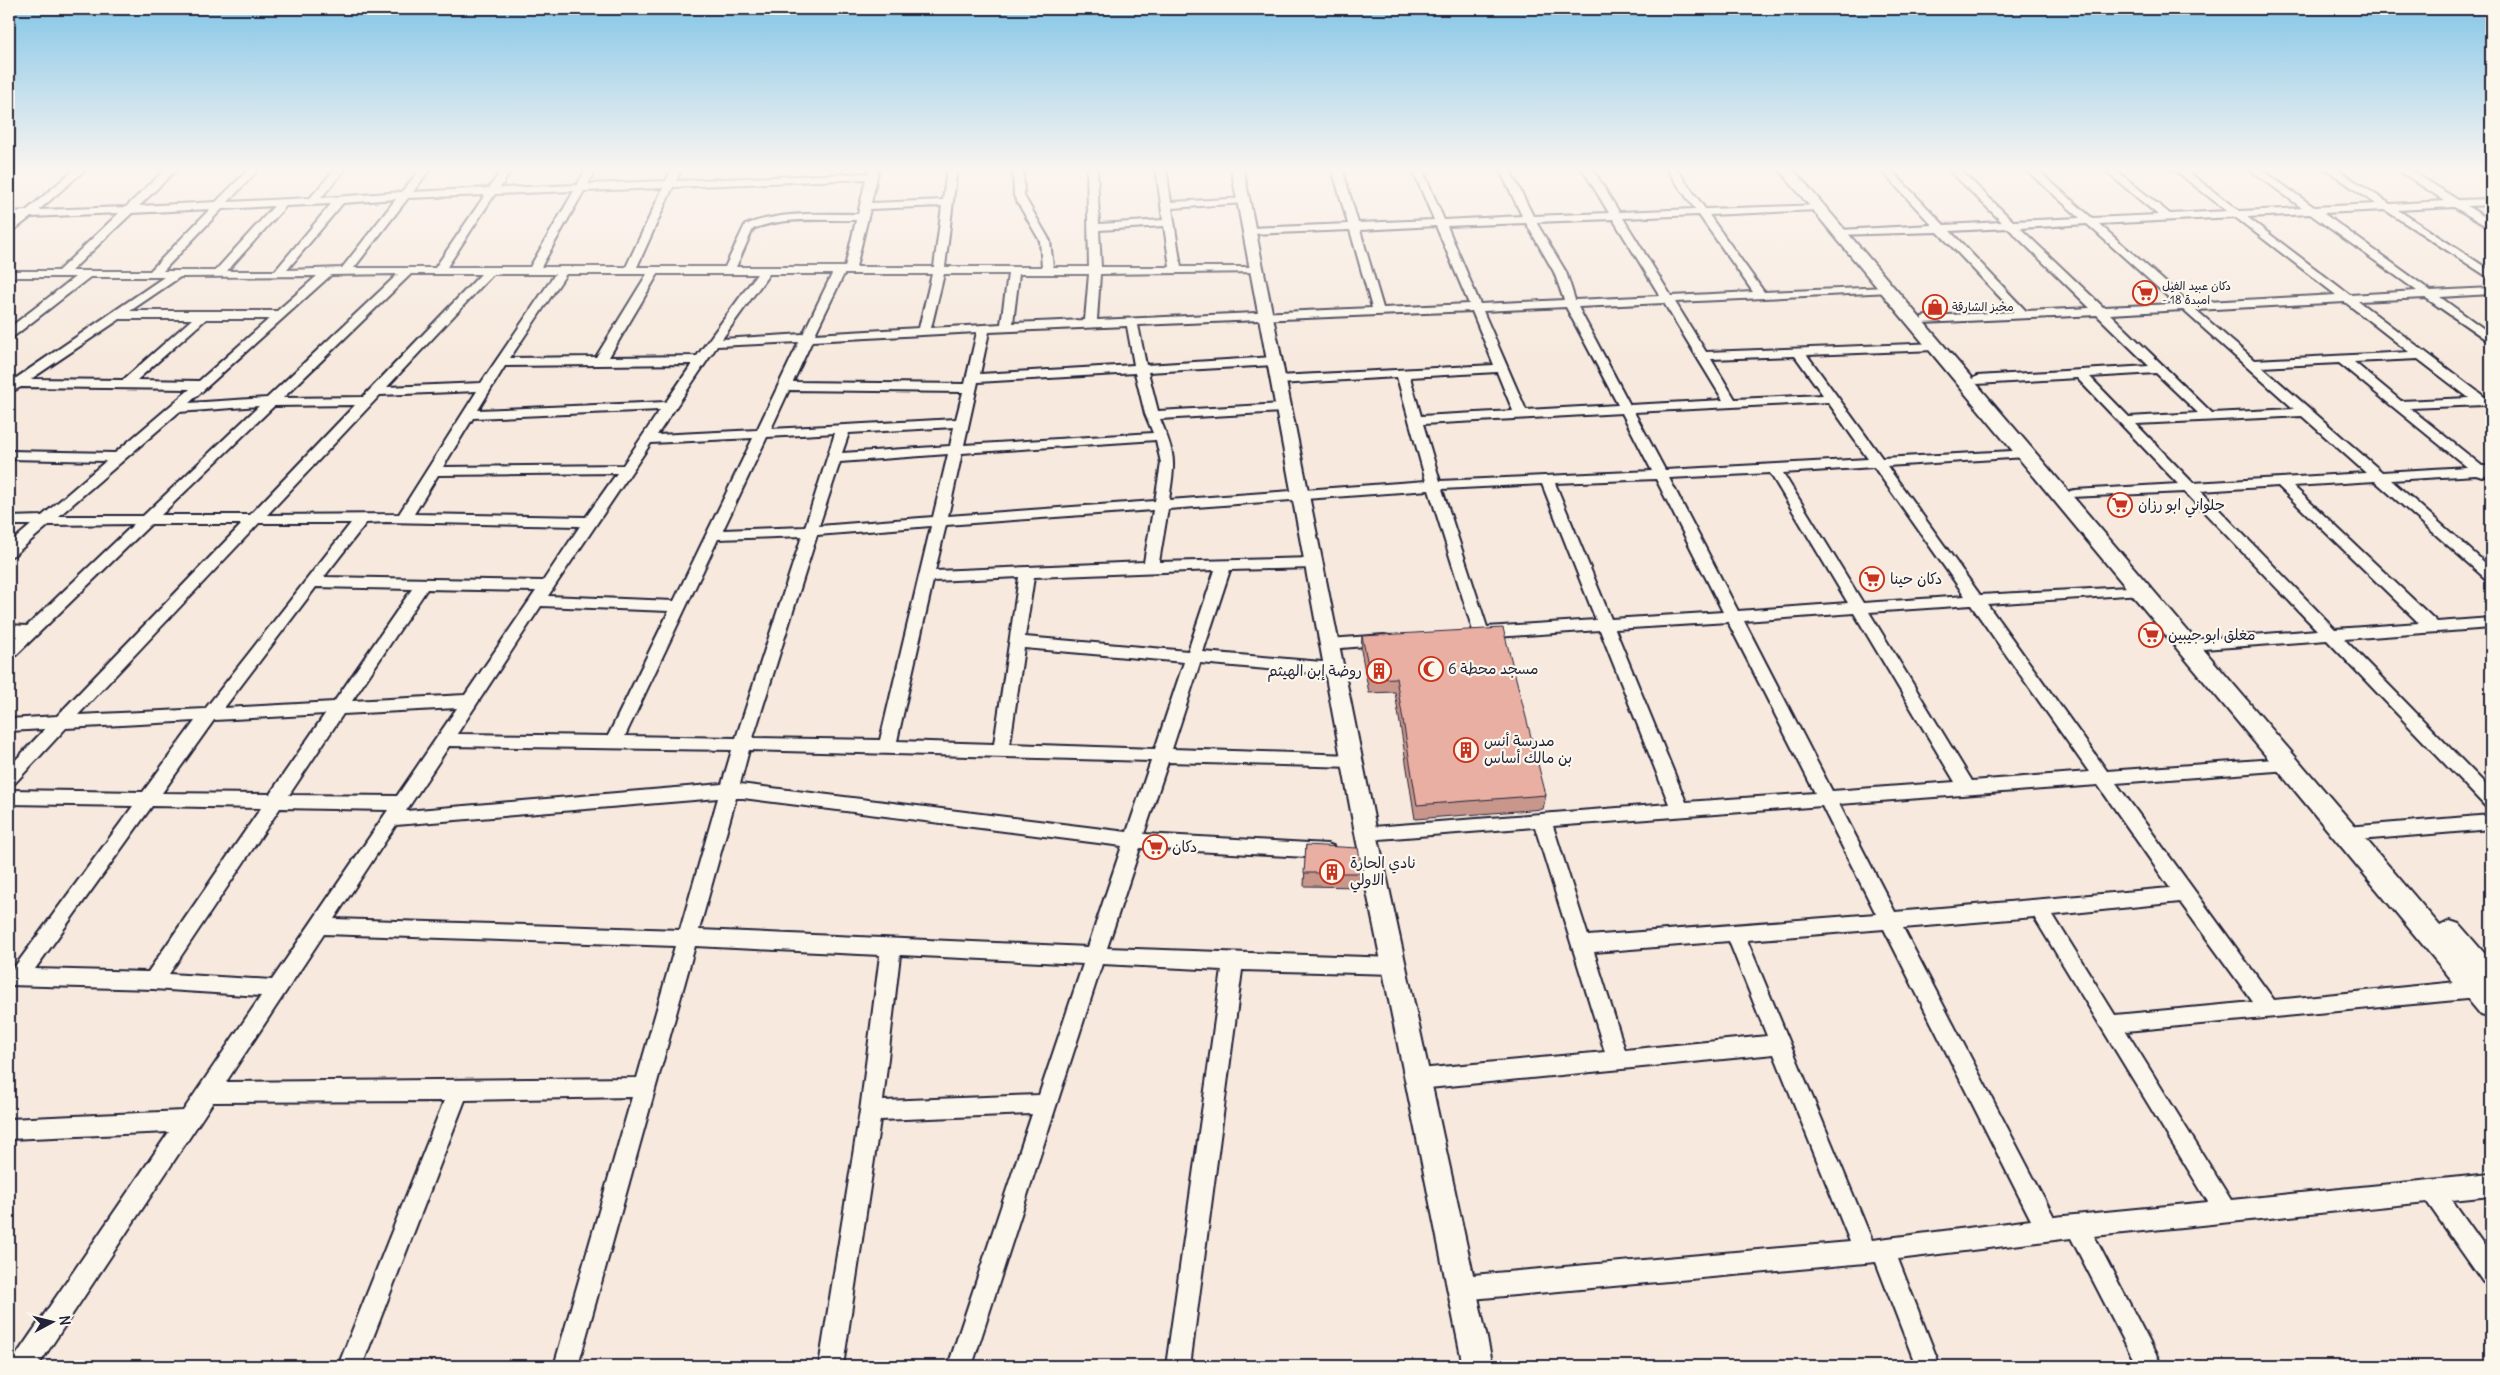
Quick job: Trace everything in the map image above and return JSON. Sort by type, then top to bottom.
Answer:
[{"type":"main road","points":[[1846,233],[1888,290],[1935,346],[2142,589],[2196,644],[2484,985],[2491,1006]]},
{"type":"main road","points":[[1846,233],[1926,320],[2075,494],[2196,644],[2289,764],[2356,833]]},
{"type":"street","points":[[61,274],[105,232]]},
{"type":"street","points":[[153,274],[193,232]]},
{"type":"street","points":[[218,274],[256,232]]},
{"type":"street","points":[[278,274],[313,232]]},
{"type":"street","points":[[345,271],[376,232]]},
{"type":"street","points":[[438,272],[465,232]]},
{"type":"street","points":[[533,272],[556,232]]},
{"type":"street","points":[[629,272],[647,232]]},
{"type":"street","points":[[728,272],[747,232]]},
{"type":"street","points":[[614,742],[809,337],[845,270],[858,232]]},
{"type":"street","points":[[924,332],[939,270],[944,232]]},
{"type":"street","points":[[1040,232],[1045,241],[1048,269]]},
{"type":"street","points":[[1091,324],[1095,270],[1094,232]]},
{"type":"street","points":[[1170,232],[1176,270]]},
{"type":"street","points":[[1250,232],[1282,408],[1353,761],[1358,847],[1395,966],[1478,1366]]},
{"type":"street","points":[[1357,232],[1379,313]]},
{"type":"street","points":[[1445,232],[1522,416]]},
{"type":"street","points":[[1537,232],[1560,272],[1571,305],[1660,473],[2048,1229]]},
{"type":"street","points":[[1627,232],[1732,404]]},
{"type":"street","points":[[1716,232],[1761,296]]},
{"type":"street","points":[[1846,233],[1861,232]]},
{"type":"street","points":[[1943,232],[2023,315]]},
{"type":"street","points":[[2019,232],[2209,417]]},
{"type":"street","points":[[2102,232],[2491,576]]},
{"type":"street","points":[[2261,232],[2421,355],[2486,401]]},
{"type":"street","points":[[2342,232],[2491,339]]},
{"type":"street","points":[[2426,232],[2491,276]]},
{"type":"street","points":[[1007,327],[1014,269]]},
{"type":"street","points":[[9,274],[278,274],[329,271],[1257,270]]},
{"type":"street","points":[[9,552],[202,385],[329,271]]},
{"type":"street","points":[[24,1366],[542,593],[649,439],[701,360],[765,271]]},
{"type":"street","points":[[9,652],[147,522],[268,402],[407,272]]},
{"type":"street","points":[[9,778],[489,272]]},
{"type":"street","points":[[404,518],[502,362],[562,272]]},
{"type":"street","points":[[601,360],[654,272]]},
{"type":"street","points":[[9,334],[87,274]]},
{"type":"street","points":[[14,386],[120,315],[177,274]]},
{"type":"street","points":[[713,343],[984,328],[1669,301],[1888,290]]},
{"type":"street","points":[[1926,320],[2491,291]]},
{"type":"street","points":[[120,315],[281,314]]},
{"type":"street","points":[[127,383],[203,315]]},
{"type":"street","points":[[1132,322],[1140,369],[1153,415],[1167,452],[1168,463],[1152,567]]},
{"type":"street","points":[[887,748],[973,383],[984,328]]},
{"type":"street","points":[[1703,356],[1935,346]]},
{"type":"street","points":[[1800,352],[1880,462],[2185,894],[2269,1008]]},
{"type":"street","points":[[2250,364],[2421,355]]},
{"type":"street","points":[[2342,359],[2398,405],[2485,470],[2491,481]]},
{"type":"street","points":[[502,362],[701,360]]},
{"type":"street","points":[[786,386],[973,383],[1140,369],[1402,372],[1502,368]]},
{"type":"street","points":[[1977,380],[2160,369]]},
{"type":"street","points":[[1402,372],[1434,485],[1481,633]]},
{"type":"street","points":[[2080,374],[2491,801]]},
{"type":"street","points":[[14,386],[127,383],[202,385]]},
{"type":"street","points":[[175,408],[486,387]]},
{"type":"street","points":[[1417,420],[1522,416],[1832,398]]},
{"type":"street","points":[[2398,405],[2486,401]]},
{"type":"street","points":[[469,414],[671,406]]},
{"type":"street","points":[[1153,415],[1282,408]]},
{"type":"street","points":[[2126,420],[2306,412]]},
{"type":"street","points":[[649,439],[963,423]]},
{"type":"street","points":[[566,1366],[644,1087],[689,938],[742,745],[809,531],[843,430]]},
{"type":"street","points":[[834,458],[1162,436]]},
{"type":"street","points":[[713,535],[809,531],[939,522],[1434,485],[1774,469],[2026,453]]},
{"type":"street","points":[[9,455],[119,457]]},
{"type":"street","points":[[434,471],[628,469]]},
{"type":"street","points":[[1774,469],[1967,788]]},
{"type":"street","points":[[2075,494],[2485,470]]},
{"type":"street","points":[[1546,480],[1680,810]]},
{"type":"street","points":[[2280,482],[2433,627]]},
{"type":"street","points":[[9,521],[147,522],[404,518],[592,522]]},
{"type":"street","points":[[13,977],[149,798],[209,715],[362,519]]},
{"type":"street","points":[[926,576],[1314,563]]},
{"type":"street","points":[[960,1366],[1097,956],[1132,840],[1224,565]]},
{"type":"street","points":[[1002,750],[1027,572]]},
{"type":"street","points":[[313,582],[422,585],[542,593],[678,606]]},
{"type":"street","points":[[153,981],[422,585]]},
{"type":"street","points":[[1462,634],[1976,598],[2142,589]]},
{"type":"street","points":[[2196,644],[2491,623]]},
{"type":"street","points":[[9,630],[31,631]]},
{"type":"street","points":[[1329,644],[1396,639]]},
{"type":"street","points":[[1016,642],[1334,669]]},
{"type":"street","points":[[9,725],[470,702]]},
{"type":"street","points":[[444,740],[1002,750],[1353,761]]},
{"type":"street","points":[[392,819],[729,791],[1132,840],[1358,847],[1542,821],[2289,764]]},
{"type":"street","points":[[9,797],[402,803]]},
{"type":"street","points":[[1542,821],[1618,1059]]},
{"type":"street","points":[[2356,833],[2491,822]]},
{"type":"street","points":[[1582,945],[2039,909],[2185,894]]},
{"type":"street","points":[[2039,909],[2225,1210]]},
{"type":"street","points":[[320,926],[689,938],[1233,962],[1395,966]]},
{"type":"street","points":[[1735,933],[1780,1044],[1928,1366]]},
{"type":"street","points":[[831,1366],[871,1111],[891,948]]},
{"type":"street","points":[[1178,1366],[1233,962]]},
{"type":"street","points":[[13,977],[153,981],[277,989]]},
{"type":"street","points":[[2111,1024],[2484,985]]},
{"type":"street","points":[[1418,1079],[1780,1044]]},
{"type":"street","points":[[209,1092],[458,1091],[644,1087]]},
{"type":"street","points":[[350,1366],[458,1091]]},
{"type":"street","points":[[871,1111],[1048,1104]]},
{"type":"street","points":[[9,1129],[188,1121]]},
{"type":"street","points":[[1461,1288],[1874,1250],[2225,1210],[2491,1185]]},
{"type":"street","points":[[2432,1190],[2491,1274]]},
{"type":"street","points":[[2077,1227],[2150,1366]]},
{"type":"building","name":"مدرسة أنس بن مالك أساس","points":[[1503,628],[1546,795],[1417,805],[1396,678],[1371,679],[1362,636]]},
{"type":"building","points":[[1306,845],[1358,848],[1363,873],[1304,873]]},
{"type":"place","name":"دكان عبيد الفيل - امبدة 18","points":[[2145,293]]},
{"type":"place","name":"مخبز الشارقة","points":[[1935,307]]},
{"type":"place","name":"حلواني ابو رزان","points":[[2120,505]]},
{"type":"place","name":"دكان حينا","points":[[1872,579]]},
{"type":"place","name":"مغلق ابو جيبين","points":[[2151,635]]},
{"type":"place","name":"مسجد محطة 6","points":[[1431,669]]},
{"type":"place","name":"روضة إبن الهيثم","points":[[1379,671]]},
{"type":"place","name":"مدرسة أنس بن مالك أساس","points":[[1466,750]]},
{"type":"place","name":"دكان","points":[[1155,847]]},
{"type":"place","name":"نادي الحارة الاولي","points":[[1332,872]]}]
